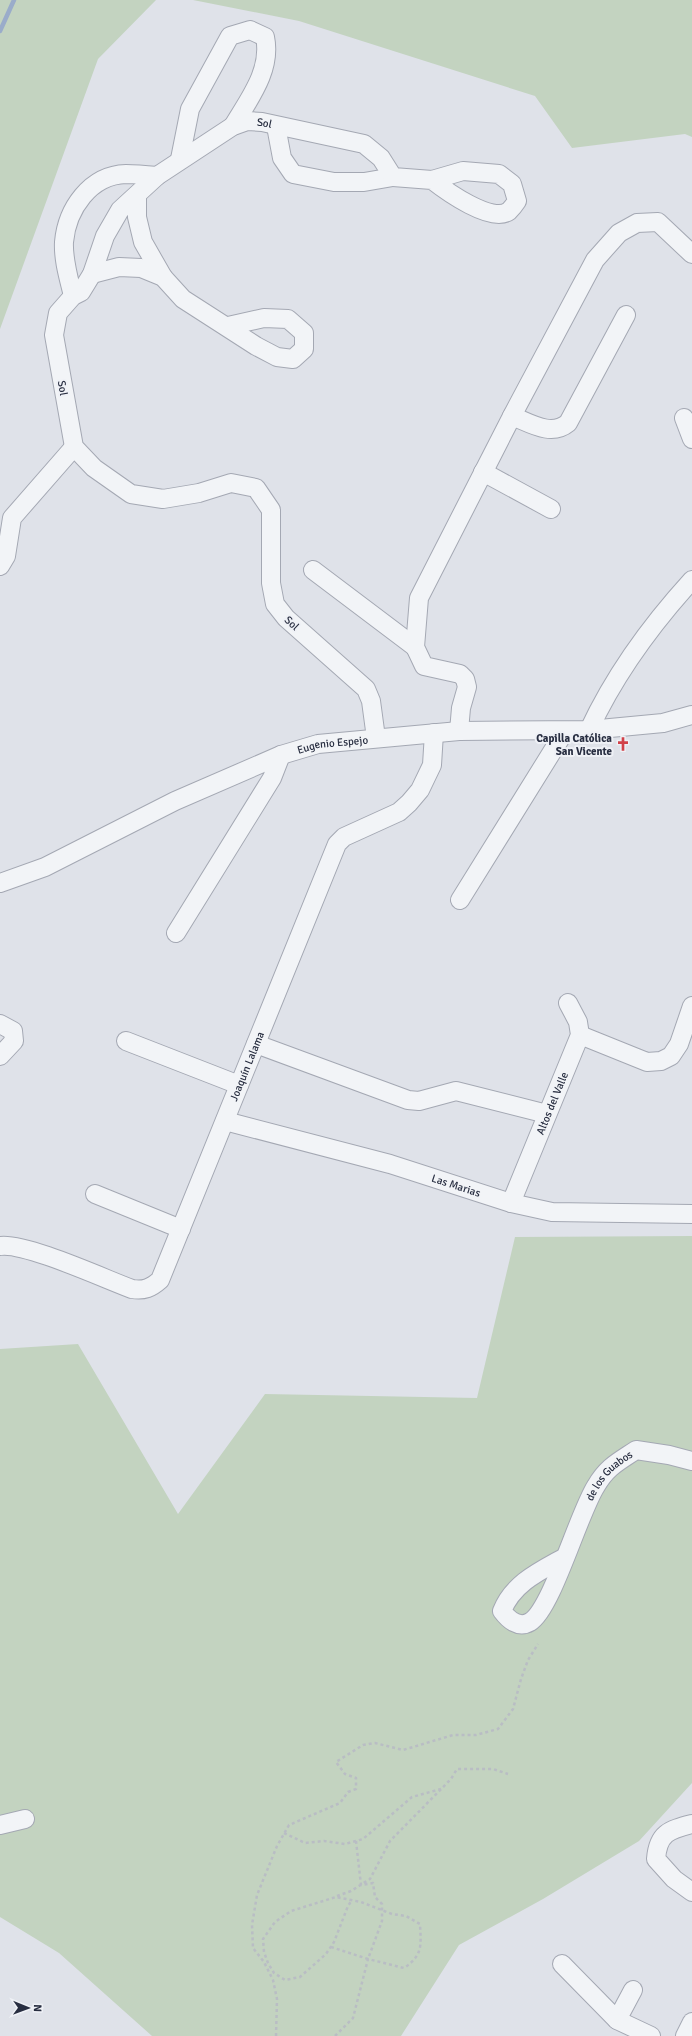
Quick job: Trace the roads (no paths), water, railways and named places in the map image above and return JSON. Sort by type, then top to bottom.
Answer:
[{"type":"street","points":[[180,159],[190,109],[230,36],[250,30],[265,37],[268,51],[260,80],[233,126]]},
{"type":"street","name":"Sol","points":[[376,738],[371,701],[366,689],[286,618],[275,604],[271,583],[271,510],[256,488],[231,483],[200,493],[163,498],[131,494],[94,468],[74,447],[54,334],[58,313],[73,296],[81,292],[92,274],[105,236],[120,210],[156,176],[233,126],[247,121],[364,144],[381,158],[393,177]]},
{"type":"street","points":[[276,126],[282,158],[293,174],[334,182],[364,182],[393,177],[432,180]]},
{"type":"street","points":[[73,296],[67,272],[64,242],[70,214],[87,189],[107,178],[125,174],[156,176]]},
{"type":"street","points":[[137,195],[138,217],[143,242],[163,277],[183,298],[228,326]]},
{"type":"street","points":[[415,647],[419,598],[512,416],[595,260],[619,233],[637,223],[658,222],[692,254]]},
{"type":"street","points":[[92,274],[119,267],[141,268],[163,277]]},
{"type":"street","points":[[512,416],[532,425],[554,430],[561,429],[568,423],[626,316]]},
{"type":"street","points":[[684,418],[692,439]]},
{"type":"street","points":[[0,566],[6,556],[12,518],[74,447]]},
{"type":"street","points":[[483,472],[551,509]]},
{"type":"street","points":[[313,570],[415,647],[424,666],[460,674],[465,679],[467,688],[461,708],[459,731]]},
{"type":"street","points":[[589,730],[600,706],[621,670],[666,609],[692,580]]},
{"type":"street","name":"Eugenio Espejo","points":[[0,883],[45,867],[176,801],[281,755],[318,744],[459,731],[589,730],[663,723],[692,715]]},
{"type":"street","points":[[460,900],[564,731]]},
{"type":"street","name":"Joaquín Lalama","points":[[2,1245],[42,1255],[132,1289],[142,1290],[152,1287],[160,1280],[337,844],[344,837],[398,812],[409,803],[420,790],[432,765],[434,733]]},
{"type":"street","points":[[176,933],[272,778],[281,755]]},
{"type":"street","points":[[568,1003],[578,1022],[580,1035],[647,1062],[661,1061],[671,1056],[679,1044],[692,1006]]},
{"type":"street","points":[[0,1024],[13,1031],[14,1041],[0,1056]]},
{"type":"street","name":"Altos del Valle","points":[[511,1203],[580,1035]]},
{"type":"street","points":[[126,1041],[239,1085]]},
{"type":"street","points":[[256,1044],[408,1100],[419,1101],[456,1091],[547,1114]]},
{"type":"street","name":"Las Marias","points":[[225,1121],[390,1164],[511,1203],[552,1212],[692,1214]]},
{"type":"street","points":[[95,1194],[181,1229]]},
{"type":"street","name":"de los Guabos","points":[[565,1557],[594,1487],[606,1470],[636,1450],[669,1455],[692,1461]]},
{"type":"street","points":[[0,1825],[25,1819]]},
{"type":"street","points":[[692,1824],[669,1830],[657,1844],[656,1859],[674,1879],[692,1892]]},
{"type":"street","points":[[562,1964],[617,2020],[651,2036]]},
{"type":"street","points":[[617,2020],[633,1990]]},
{"type":"street","points":[[685,2036],[692,2022]]},
{"type":"waterway","points":[[0,31],[14,0]]},
{"type":"place","name":"Capilla Católica San Vicente","points":[[623,744]]}]
